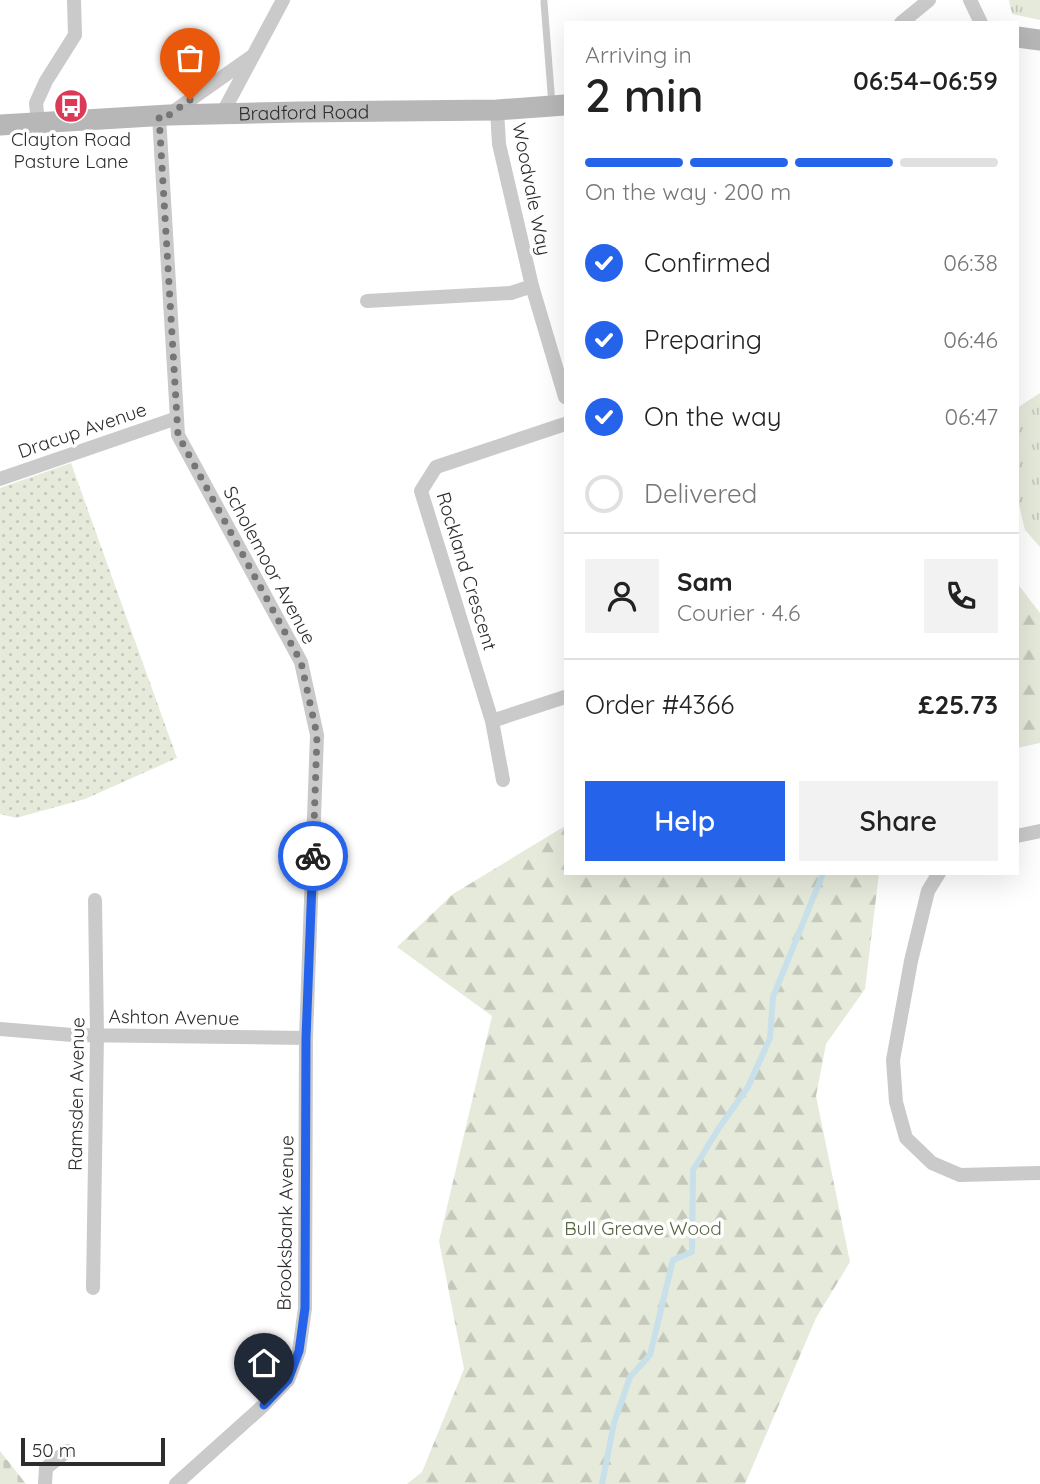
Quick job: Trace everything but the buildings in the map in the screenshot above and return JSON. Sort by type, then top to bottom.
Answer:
[{"type":"street","points":[[38,123],[36,103],[46,81],[75,35],[74,0]]},
{"type":"street","points":[[222,114],[283,0]]},
{"type":"street","points":[[903,21],[929,0]]},
{"type":"street","points":[[970,0],[980,21]]},
{"type":"street","points":[[1019,37],[1040,40]]},
{"type":"street","points":[[164,115],[254,54]]},
{"type":"street","name":"Bradford Road","points":[[0,125],[164,115],[497,110],[559,105]]},
{"type":"street","name":"Woodvale Way","points":[[497,110],[499,144],[532,286],[564,394]]},
{"type":"street","name":"Scholemoor Avenue","points":[[164,115],[178,435],[301,662],[317,735],[306,1038]]},
{"type":"street","points":[[367,301],[510,293],[532,286]]},
{"type":"street","name":"Dracup Avenue","points":[[0,479],[177,418]]},
{"type":"street","name":"Rockland Crescent","points":[[503,780],[492,721],[422,491],[436,467],[564,424]]},
{"type":"street","points":[[492,721],[564,697]]},
{"type":"street","points":[[1019,836],[1039,833]]},
{"type":"street","points":[[938,875],[928,891],[919,926],[893,1060],[896,1102],[906,1138],[932,1163],[960,1175],[1040,1173]]},
{"type":"street","name":"Ramsden Avenue","points":[[93,1288],[97,1035],[95,900]]},
{"type":"street","name":"Ashton Avenue","points":[[0,1030],[72,1035],[306,1038]]},
{"type":"street","name":"Brooksbank Avenue","points":[[176,1484],[288,1380],[299,1351],[305,1308],[306,1038]]},
{"type":"street","points":[[45,1484],[46,1468],[67,1451]]},
{"type":"lane","points":[[544,2],[559,105]]},
{"type":"green space","points":[[1009,0],[1040,0],[1040,20],[1012,14]]},
{"type":"green space","points":[[1040,393],[1040,547],[1025,530],[1019,504],[1019,407]]},
{"type":"green space","points":[[71,463],[177,758],[85,799],[16,818],[0,814],[0,488]]},
{"type":"green space","points":[[1019,586],[1040,613],[1040,743],[1019,748]]},
{"type":"green space","name":"Bull Greave Wood","points":[[564,827],[564,875],[879,875],[865,989],[826,1044],[816,1096],[850,1262],[816,1318],[745,1484],[407,1484],[422,1472],[464,1369],[439,1241],[492,1016],[397,947],[453,894]]},
{"type":"green space","points":[[0,1451],[26,1484],[0,1484]]},
{"type":"waterway","points":[[602,1484],[614,1423],[630,1377],[650,1355],[673,1260],[692,1252],[693,1170],[748,1087],[770,1038],[773,997],[822,875]]},
{"type":"way so far","points":[[190,100],[169,115],[159,116],[178,435],[301,662],[317,735],[313,856]]},
{"type":"place","name":"Clayton Road Pasture Lane","points":[[71,106]]},
{"type":"route","points":[[264,1405],[288,1380],[299,1351],[305,1308],[306,1038],[313,856]]}]
